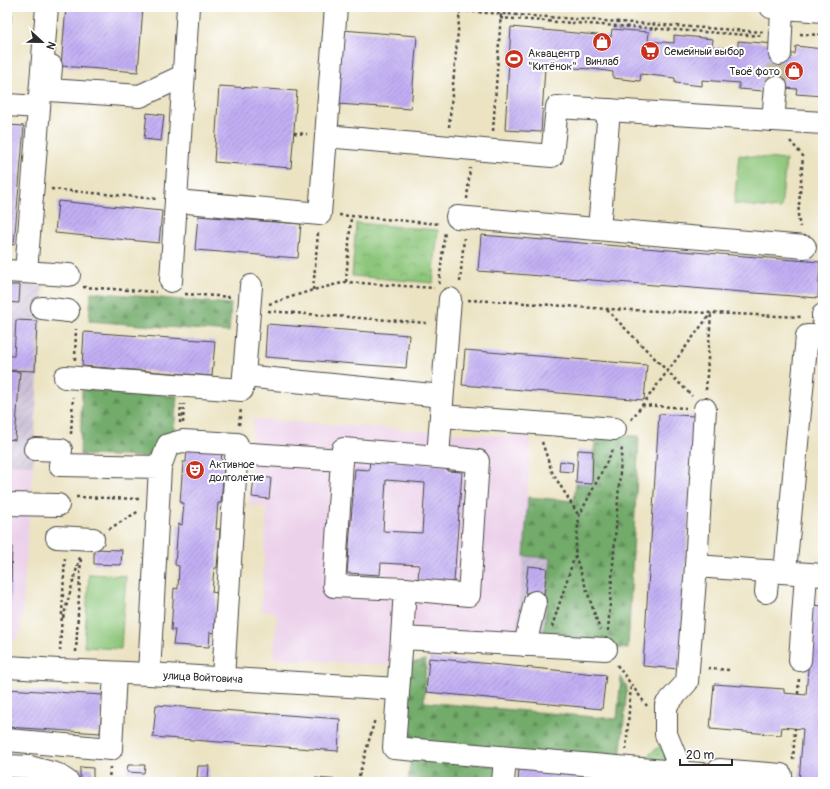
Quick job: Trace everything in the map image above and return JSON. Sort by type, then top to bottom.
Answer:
[{"type":"street","points":[[47,7],[33,187],[16,271],[70,275]]},
{"type":"street","points":[[56,7],[49,90],[140,96],[183,76]]},
{"type":"street","points":[[171,281],[188,7]]},
{"type":"street","points":[[176,201],[320,214],[336,7]]},
{"type":"street","points":[[776,41],[775,7],[823,11]]},
{"type":"street","points":[[773,120],[776,86]]},
{"type":"street","points":[[7,105],[39,107]]},
{"type":"street","points":[[326,136],[552,156],[557,107],[823,123]]},
{"type":"street","points":[[599,229],[609,110]]},
{"type":"street","points":[[457,217],[805,247]]},
{"type":"street","points":[[243,383],[251,286]]},
{"type":"street","points":[[438,457],[448,325],[458,299]]},
{"type":"street","points":[[42,308],[68,311]]},
{"type":"street","points":[[766,592],[776,572],[807,336],[823,336]]},
{"type":"street","points":[[64,377],[183,386],[243,383],[441,406],[618,439]]},
{"type":"street","points":[[682,773],[666,734],[666,705],[686,682],[696,566],[705,409]]},
{"type":"street","points":[[149,674],[160,468],[168,445],[180,441],[237,449],[252,454],[342,460]]},
{"type":"street","points":[[34,449],[61,457],[160,468]]},
{"type":"street","points":[[223,679],[237,449]]},
{"type":"street","points":[[343,449],[438,457],[478,461],[469,595],[405,589],[334,586],[343,449]]},
{"type":"street","points":[[7,504],[67,501]]},
{"type":"street","points":[[61,537],[93,539]]},
{"type":"street","points":[[696,566],[815,574],[800,660]]},
{"type":"street","points":[[405,589],[394,748],[682,773],[712,779],[719,770],[781,779]]},
{"type":"street","points":[[524,644],[535,602]]},
{"type":"street","points":[[402,638],[606,649]]},
{"type":"street","name":"улица Войтовича","points":[[7,667],[398,689]]},
{"type":"street","points":[[7,740],[111,749],[115,673]]},
{"type":"street","points":[[503,782],[505,758]]},
{"type":"street","points":[[7,766],[30,767],[56,774],[68,782]]},
{"type":"path","points":[[425,7],[776,41]]},
{"type":"path","points":[[447,146],[460,10]]},
{"type":"path","points":[[492,136],[501,14]]},
{"type":"path","points":[[500,18],[776,41],[823,36]]},
{"type":"path","points":[[790,140],[803,156],[798,217],[805,247]]},
{"type":"path","points":[[33,187],[176,201]]},
{"type":"path","points":[[249,310],[313,290],[346,282],[439,288],[445,224],[320,214],[313,290]]},
{"type":"path","points":[[346,282],[351,216]]},
{"type":"path","points":[[458,299],[606,309],[823,318]]},
{"type":"path","points":[[606,309],[705,409]]},
{"type":"path","points":[[249,310],[448,325]]},
{"type":"path","points":[[705,409],[642,405],[711,313]]},
{"type":"path","points":[[705,409],[711,313]]},
{"type":"path","points":[[237,449],[243,383]]},
{"type":"path","points":[[180,441],[183,386]]},
{"type":"path","points":[[536,424],[552,472],[579,516]]},
{"type":"path","points":[[546,646],[575,555],[579,516],[618,439]]},
{"type":"path","points":[[606,649],[618,439]]},
{"type":"path","points":[[67,501],[158,499]]},
{"type":"path","points":[[93,539],[158,499]]},
{"type":"path","points":[[61,537],[61,622],[67,671]]},
{"type":"path","points":[[61,622],[82,551],[67,671]]},
{"type":"path","points":[[575,555],[606,649],[649,709]]},
{"type":"path","points":[[624,768],[631,684]]},
{"type":"path","points":[[358,782],[376,714]]},
{"type":"path","points":[[781,779],[791,776],[795,728]]},
{"type":"shaded area","points":[[7,284],[43,286],[33,465],[7,464]]},
{"type":"shaded area","points":[[253,419],[531,437],[524,556],[515,641],[396,632],[393,666],[273,658],[277,613],[261,610],[267,507],[249,505]]},
{"type":"shaded area","points":[[7,464],[33,465],[21,632],[13,642],[7,642]]},
{"type":"shaded area","points":[[524,556],[551,557],[543,644],[515,641]]},
{"type":"green space","points":[[739,155],[786,160],[781,209],[734,204]]},
{"type":"green space","points":[[356,223],[438,230],[433,283],[352,276]]},
{"type":"green space","points":[[91,292],[231,304],[229,332],[89,321]]},
{"type":"green space","points":[[82,389],[177,396],[174,431],[150,457],[80,455]]},
{"type":"green space","points":[[595,435],[639,436],[628,649],[543,644],[551,558],[524,556],[528,497],[574,501],[576,483],[592,484]]},
{"type":"green space","points":[[89,574],[126,576],[121,649],[84,647]]},
{"type":"green space","points":[[426,660],[424,702],[617,719],[621,677],[627,687],[620,763],[399,742],[403,665]]},
{"type":"green space","points":[[664,743],[675,769],[637,764]]},
{"type":"green space","points":[[411,757],[498,766],[496,782],[408,782]]},
{"type":"building","points":[[7,7],[12,7],[8,53],[7,53]]},
{"type":"building","points":[[66,7],[143,7],[138,72],[61,66]]},
{"type":"building","points":[[511,27],[611,37],[612,29],[649,32],[648,41],[674,43],[674,35],[713,39],[712,47],[738,49],[738,41],[775,44],[787,54],[795,54],[796,46],[823,49],[823,96],[796,94],[797,89],[764,86],[763,91],[739,89],[739,83],[702,80],[702,86],[675,83],[675,78],[641,74],[640,81],[613,78],[613,72],[594,69],[545,67],[541,132],[505,130]]},
{"type":"building","points":[[342,30],[417,36],[411,109],[337,104]]},
{"type":"building","points":[[219,86],[297,91],[291,168],[214,162]]},
{"type":"building","points":[[147,113],[164,115],[161,141],[144,139]]},
{"type":"building","points":[[7,125],[24,126],[14,245],[7,244]]},
{"type":"building","points":[[58,201],[162,211],[159,243],[55,233]]},
{"type":"building","points":[[198,216],[301,224],[298,258],[195,250]]},
{"type":"building","points":[[481,235],[820,262],[818,298],[478,271]]},
{"type":"building","points":[[7,285],[20,285],[19,303],[7,302]]},
{"type":"building","points":[[16,320],[37,321],[35,371],[7,370],[7,356],[14,356]]},
{"type":"building","points":[[267,324],[409,335],[406,368],[265,357]]},
{"type":"building","points":[[84,332],[215,341],[212,376],[82,366]]},
{"type":"building","points":[[465,350],[647,365],[644,400],[462,385]]},
{"type":"building","points":[[7,371],[20,372],[15,440],[7,439]]},
{"type":"building","points":[[659,414],[695,416],[679,669],[643,666]]},
{"type":"building","points":[[187,447],[222,450],[221,466],[224,467],[221,503],[218,503],[216,529],[220,529],[217,568],[214,568],[212,592],[217,593],[214,633],[210,632],[209,647],[173,645],[175,630],[171,630],[174,588],[178,589],[179,566],[175,565],[178,524],[182,525],[184,503],[180,503],[183,462],[186,462]]},
{"type":"building","points":[[578,450],[593,451],[592,484],[576,483]]},
{"type":"building","points":[[370,460],[447,466],[447,471],[462,472],[454,582],[418,580],[419,565],[381,563],[380,575],[347,573],[355,469],[369,470]],"holes":[[[386,480],[425,483],[422,533],[383,531]]]},
{"type":"building","points":[[560,461],[573,463],[572,472],[559,471]]},
{"type":"building","points":[[254,477],[271,478],[269,499],[252,497]]},
{"type":"building","points":[[7,546],[12,546],[10,628],[7,628]]},
{"type":"building","points":[[94,549],[122,550],[121,565],[94,564]]},
{"type":"building","points":[[528,566],[547,568],[544,594],[525,593]]},
{"type":"building","points":[[813,605],[823,606],[823,782],[799,782],[803,729],[782,727],[781,735],[710,729],[714,684],[784,689],[784,693],[806,695]]},
{"type":"building","points":[[429,658],[606,675],[602,709],[426,692]]},
{"type":"building","points":[[7,689],[103,695],[100,733],[7,727]]},
{"type":"building","points":[[156,705],[340,719],[338,751],[153,737]]},
{"type":"building","points":[[128,765],[145,765],[144,773],[127,772]]},
{"type":"building","points":[[519,765],[700,782],[518,782]]},
{"type":"building","points":[[198,766],[209,766],[208,778],[197,778]]},
{"type":"building","points":[[80,767],[93,768],[93,781],[80,780]]},
{"type":"building","points":[[315,778],[341,780],[341,782],[314,782]]},
{"type":"building","points":[[28,780],[42,781],[42,782],[22,782]]},
{"type":"tunnel","points":[[776,87],[780,54]]},
{"type":"place","name":"Винлаб","points":[[602,42]]},
{"type":"place","name":"Семейный выбор","points":[[650,51]]},
{"type":"place","name":"Аквацентр \"Китёнок\"","points":[[514,59]]},
{"type":"place","name":"Твоё фото","points":[[794,71]]},
{"type":"place","name":"Активное долголетие","points":[[195,470]]}]
